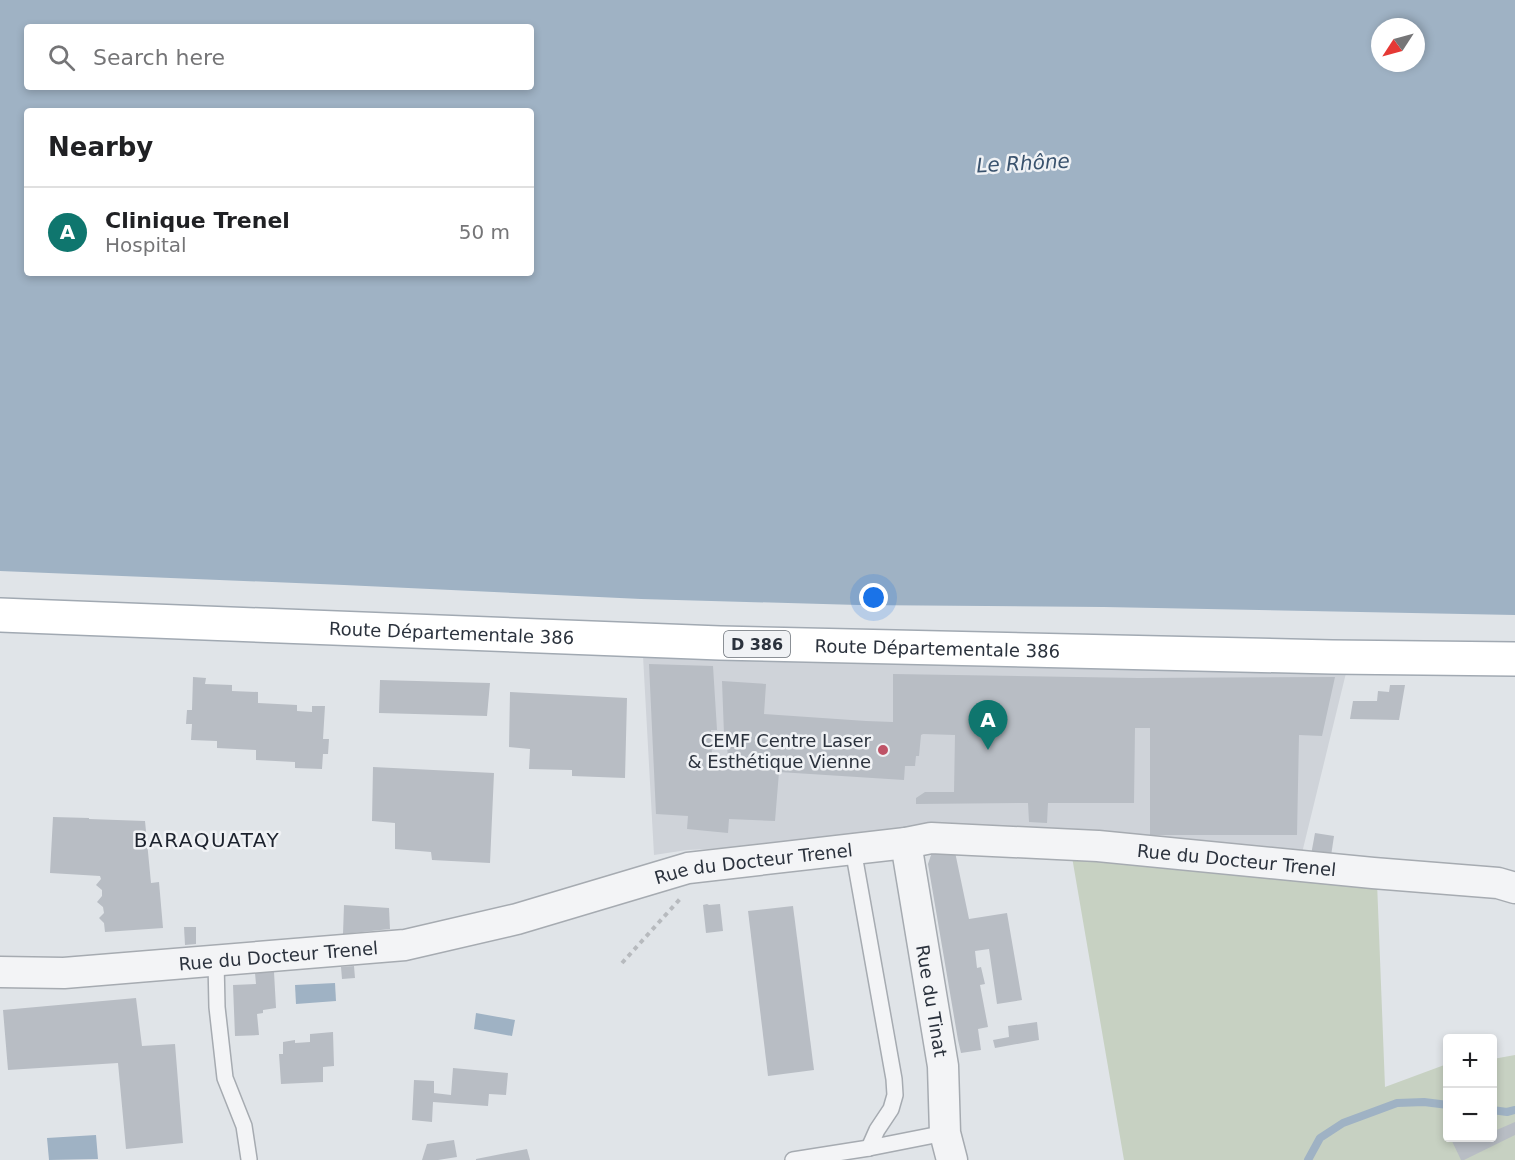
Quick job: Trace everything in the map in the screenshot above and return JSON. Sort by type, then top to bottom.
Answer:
[{"type":"main road","name":"Route Départementale 386","points":[[0,615],[720,643],[1515,659]]},
{"type":"street","name":"Rue du Docteur Trenel","points":[[0,972],[64,973],[405,945],[517,919],[688,868],[906,843],[931,838],[1098,846],[1498,883],[1515,888]]},
{"type":"street","name":"Rue du Tinat","points":[[906,843],[943,1066],[949,1147]]},
{"type":"lane","points":[[853,849],[894,1079],[891,1109],[877,1130],[869,1148]]},
{"type":"lane","points":[[216,961],[217,1007],[225,1078],[244,1126],[249,1159]]},
{"type":"lane","points":[[793,1160],[869,1148],[949,1147]]},
{"type":"path","points":[[622,963],[691,887],[688,868]]},
{"type":"shaded area","points":[[643,656],[1346,673],[1301,857],[747,847],[687,850],[654,855]]},
{"type":"green space","points":[[1072,857],[1377,882],[1385,1087],[1443,1065],[1443,1142],[1497,1142],[1497,1058],[1515,1055],[1515,1160],[1124,1160]]},
{"type":"water","name":"Le Rhône","points":[[0,0],[1515,0],[1515,615],[858,605],[641,599],[0,571]]},
{"type":"water","points":[[335,983],[336,1001],[296,1004],[295,985]]},
{"type":"water","points":[[476,1013],[515,1020],[512,1036],[474,1029]]},
{"type":"water","points":[[96,1135],[98,1159],[49,1160],[47,1138]]},
{"type":"building","points":[[649,664],[713,666],[717,730],[711,730],[712,758],[728,758],[726,734],[724,734],[722,681],[766,684],[764,714],[893,722],[893,674],[1138,678],[1335,677],[1322,736],[1299,735],[1297,835],[1150,835],[1150,728],[1135,728],[1134,803],[1048,803],[1047,823],[1029,822],[1028,803],[916,804],[916,798],[925,792],[954,792],[955,735],[923,734],[915,766],[905,766],[904,780],[779,772],[775,821],[729,819],[728,833],[687,829],[688,816],[656,814]]},
{"type":"building","points":[[193,677],[206,678],[205,684],[232,685],[232,691],[258,692],[258,703],[297,705],[297,711],[312,712],[312,706],[325,706],[323,739],[329,739],[328,754],[323,754],[322,769],[295,768],[295,762],[256,760],[256,750],[217,748],[217,741],[191,740],[192,724],[186,724],[187,710],[192,710]]},
{"type":"building","points":[[380,680],[490,683],[487,716],[379,713]]},
{"type":"building","points":[[1390,685],[1405,685],[1399,720],[1350,719],[1353,701],[1377,701],[1378,691],[1389,692]]},
{"type":"building","points":[[510,692],[627,698],[625,778],[572,776],[572,770],[529,769],[530,749],[509,747]]},
{"type":"building","points":[[373,767],[494,773],[490,863],[432,860],[431,852],[395,849],[395,823],[372,821]]},
{"type":"building","points":[[53,817],[145,821],[151,883],[159,882],[163,928],[105,932],[104,923],[99,918],[104,913],[103,907],[97,902],[102,896],[102,890],[96,885],[101,879],[100,876],[50,873]]},
{"type":"building","points":[[1315,833],[1334,836],[1331,856],[1311,855]]},
{"type":"building","points":[[932,852],[955,852],[969,919],[1007,913],[1022,1000],[997,1004],[989,949],[975,951],[977,968],[981,967],[985,984],[980,985],[988,1027],[978,1029],[981,1050],[961,1053],[928,864]]},
{"type":"building","points":[[720,904],[723,931],[706,933],[703,905]]},
{"type":"building","points":[[344,905],[389,908],[390,929],[343,934]]},
{"type":"building","points":[[793,906],[814,1070],[768,1076],[748,911]]},
{"type":"building","points":[[184,927],[196,927],[196,944],[185,945]]},
{"type":"building","points":[[354,966],[355,978],[342,979],[341,967]]},
{"type":"building","points":[[274,972],[276,1008],[263,1010],[263,1013],[257,1014],[259,1035],[235,1036],[233,985],[256,984],[255,973]]},
{"type":"building","points":[[136,998],[142,1046],[175,1044],[183,1143],[126,1149],[118,1063],[8,1070],[3,1010]]},
{"type":"building","points":[[1037,1022],[1039,1040],[995,1048],[993,1040],[1009,1037],[1008,1026]]},
{"type":"building","points":[[333,1032],[334,1066],[323,1067],[323,1082],[281,1084],[279,1054],[283,1054],[283,1042],[295,1040],[295,1043],[310,1042],[310,1034]]},
{"type":"building","points":[[453,1068],[508,1073],[506,1095],[489,1094],[488,1106],[433,1102],[432,1122],[412,1120],[414,1080],[434,1081],[434,1093],[451,1095]]},
{"type":"building","points":[[1515,1122],[1515,1135],[1461,1160],[1452,1142],[1497,1142],[1497,1130]]},
{"type":"building","points":[[454,1140],[457,1157],[422,1160],[427,1144]]},
{"type":"building","points":[[527,1149],[530,1160],[476,1160],[476,1159]]},
{"type":"waterway","points":[[1308,1160],[1320,1138],[1343,1123],[1397,1103],[1424,1102],[1443,1104]]},
{"type":"waterway","points":[[1497,1111],[1515,1110]]},
{"type":"place","name":"CEMF Centre Laser & Esthétique Vienne","points":[[883,750]]},
{"type":"place","name":"Clinique Trenel","points":[[988,750]]},
{"type":"district","name":"BARAQUATAY","points":[[207,840]]}]
